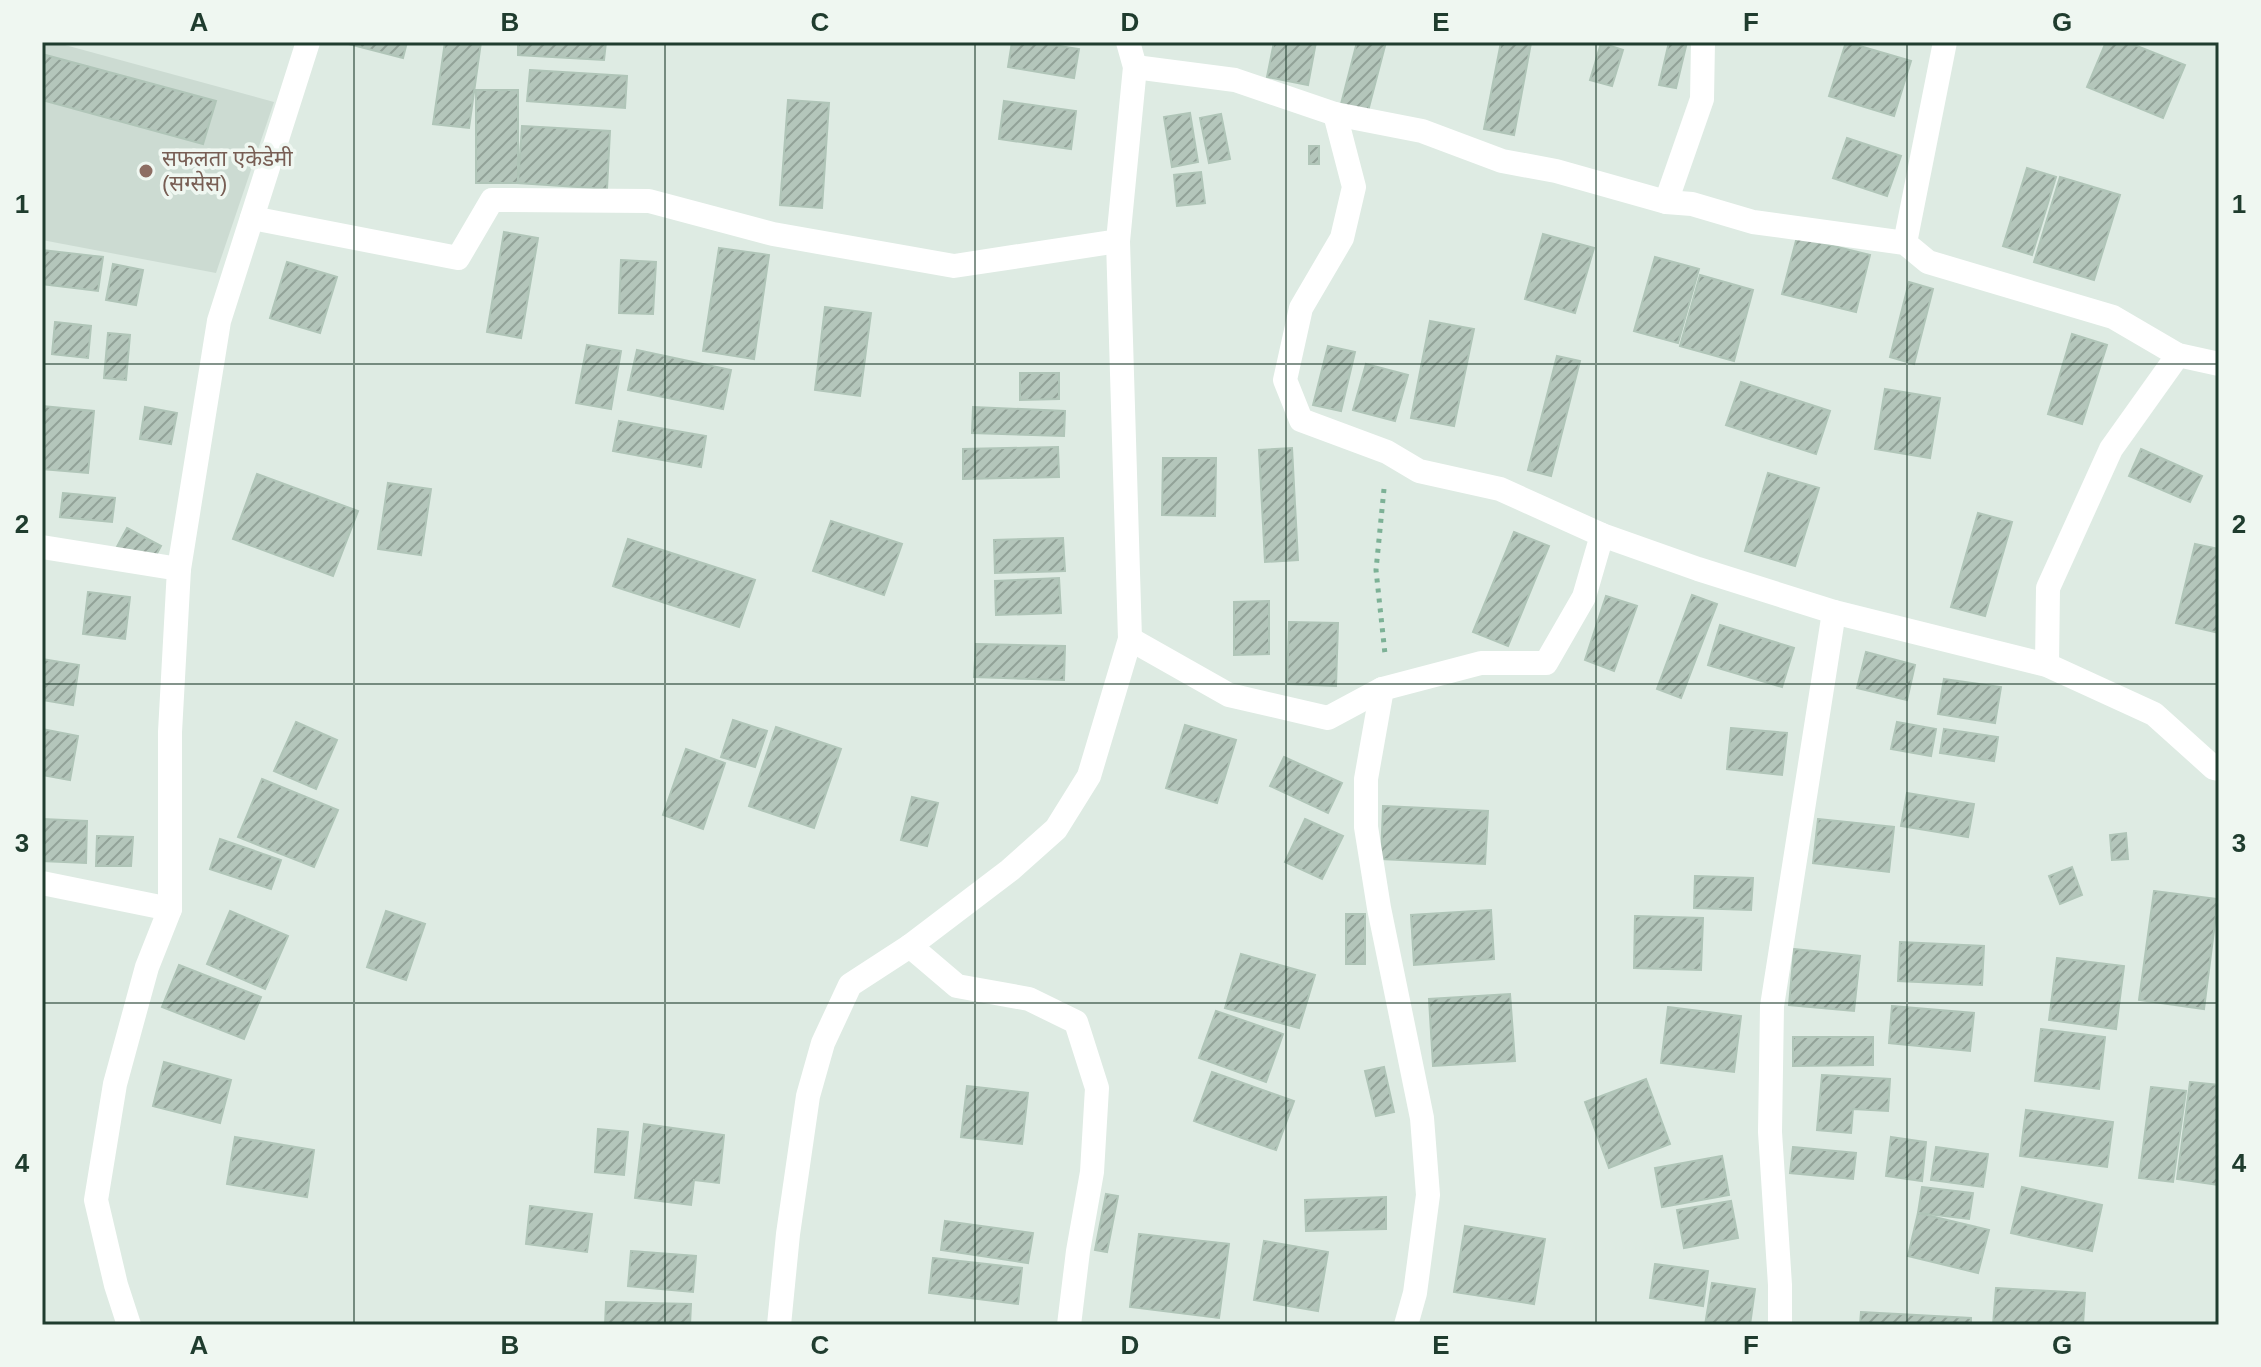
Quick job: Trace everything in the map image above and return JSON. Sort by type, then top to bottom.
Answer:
[{"type":"street","points":[[129,1325],[96,1200],[115,1084],[147,967],[170,909],[170,732],[179,569],[219,321],[308,42]]},
{"type":"street","points":[[779,1325],[788,1234],[808,1096],[823,1043],[850,985],[910,946],[1010,870],[1056,829],[1089,776],[1130,639],[1118,241],[1135,67],[1128,42]]},
{"type":"street","points":[[1666,202],[1702,99],[1703,42]]},
{"type":"street","points":[[1905,243],[1945,42]]},
{"type":"street","points":[[1135,67],[1235,80],[1335,114],[1422,131],[1502,161],[1556,171],[1666,202],[1692,204],[1753,222],[1905,243],[1928,262],[2113,317],[2178,355],[2219,364]]},
{"type":"street","points":[[1335,114],[1354,187],[1342,238],[1301,308],[1285,380],[1301,420],[1387,452],[1419,471],[1500,489],[1602,535],[1698,569],[1834,612],[2047,665],[2154,714],[2214,768],[2219,769]]},
{"type":"street","points":[[252,218],[458,258],[492,200],[649,201],[773,234],[954,266],[1118,241]]},
{"type":"street","points":[[2047,665],[2048,588],[2111,449],[2178,355]]},
{"type":"street","points":[[1130,639],[1229,695],[1328,718],[1382,689],[1481,663],[1546,663],[1584,597],[1602,535]]},
{"type":"street","points":[[42,547],[179,569]]},
{"type":"street","points":[[1780,1325],[1770,1132],[1772,1006],[1834,612]]},
{"type":"street","points":[[1382,689],[1366,779],[1366,827],[1379,908],[1422,1118],[1428,1195],[1415,1293],[1406,1325]]},
{"type":"street","points":[[42,883],[170,909]]},
{"type":"street","points":[[910,946],[957,986],[1029,999],[1076,1022],[1097,1088],[1092,1172],[1069,1325]]},
{"type":"path","points":[[1382,689],[1386,666],[1376,570],[1387,452]]},
{"type":"shaded area","name":"सफलता एकेडेमी (सग्सेस)","points":[[42,42],[54,42],[274,102],[216,273],[42,240]]},
{"type":"building","points":[[341,42],[407,42],[403,58]]},
{"type":"building","points":[[445,42],[481,42],[469,128],[433,124]]},
{"type":"building","points":[[518,42],[606,42],[604,60],[518,55]]},
{"type":"building","points":[[1012,42],[1079,49],[1074,78],[1008,67]]},
{"type":"building","points":[[1274,42],[1316,42],[1308,85],[1267,77]]},
{"type":"building","points":[[1357,42],[1386,42],[1368,111],[1341,104]]},
{"type":"building","points":[[1501,42],[1531,43],[1514,135],[1484,129]]},
{"type":"building","points":[[1669,42],[1687,42],[1676,88],[1659,85]]},
{"type":"building","points":[[1846,42],[1911,61],[1894,116],[1829,96]]},
{"type":"building","points":[[2106,42],[2127,42],[2185,65],[2163,118],[2087,87]]},
{"type":"building","points":[[1601,43],[1623,50],[1612,86],[1590,80]]},
{"type":"building","points":[[42,54],[216,101],[203,144],[42,100]]},
{"type":"building","points":[[530,70],[627,76],[625,108],[527,101]]},
{"type":"building","points":[[476,90],[518,90],[518,183],[476,183]]},
{"type":"building","points":[[788,100],[829,103],[822,208],[780,205]]},
{"type":"building","points":[[1004,101],[1076,111],[1071,149],[999,139]]},
{"type":"building","points":[[1190,113],[1198,162],[1172,167],[1164,117]]},
{"type":"building","points":[[1221,114],[1230,159],[1209,163],[1200,118]]},
{"type":"building","points":[[522,126],[610,131],[607,189],[518,183]]},
{"type":"building","points":[[1847,138],[1901,156],[1887,196],[1833,178]]},
{"type":"building","points":[[1309,146],[1319,146],[1319,164],[1309,164]]},
{"type":"building","points":[[2027,168],[2056,177],[2032,255],[2003,246]]},
{"type":"building","points":[[1201,172],[1205,203],[1177,206],[1174,175]]},
{"type":"building","points":[[2060,177],[2120,195],[2094,280],[2034,262]]},
{"type":"building","points":[[504,232],[538,238],[521,338],[487,332]]},
{"type":"building","points":[[1543,234],[1594,248],[1575,313],[1525,299]]},
{"type":"building","points":[[1797,237],[1870,255],[1856,312],[1782,294]]},
{"type":"building","points":[[719,248],[769,255],[754,359],[703,351]]},
{"type":"building","points":[[42,250],[103,257],[98,291],[42,284]]},
{"type":"building","points":[[1655,257],[1699,269],[1678,343],[1634,331]]},
{"type":"building","points":[[621,260],[656,262],[653,314],[619,313]]},
{"type":"building","points":[[287,262],[337,277],[320,333],[270,318]]},
{"type":"building","points":[[113,264],[143,270],[136,305],[106,300]]},
{"type":"building","points":[[1700,275],[1753,290],[1734,361],[1680,346]]},
{"type":"building","points":[[1909,282],[1933,289],[1914,364],[1890,357]]},
{"type":"building","points":[[825,307],[871,313],[860,396],[815,390]]},
{"type":"building","points":[[1430,321],[1474,329],[1454,426],[1411,418]]},
{"type":"building","points":[[55,322],[91,326],[88,358],[52,354]]},
{"type":"building","points":[[108,333],[130,335],[126,380],[104,378]]},
{"type":"building","points":[[2072,334],[2107,345],[2082,424],[2048,414]]},
{"type":"building","points":[[587,345],[621,351],[611,409],[576,403]]},
{"type":"building","points":[[1328,346],[1355,352],[1341,411],[1313,405]]},
{"type":"building","points":[[637,350],[731,370],[723,409],[628,390]]},
{"type":"building","points":[[1557,356],[1580,361],[1551,476],[1528,470]]},
{"type":"building","points":[[1366,364],[1408,375],[1395,421],[1353,410]]},
{"type":"building","points":[[1020,373],[1059,373],[1059,399],[1020,400]]},
{"type":"building","points":[[1741,382],[1830,411],[1816,454],[1726,425]]},
{"type":"building","points":[[1885,389],[1940,398],[1930,458],[1875,449]]},
{"type":"building","points":[[42,406],[94,411],[88,473],[42,469]]},
{"type":"building","points":[[145,407],[177,413],[171,444],[140,439]]},
{"type":"building","points":[[973,407],[1065,411],[1064,436],[972,433]]},
{"type":"building","points":[[619,421],[706,436],[701,467],[613,451]]},
{"type":"building","points":[[1058,447],[1059,477],[963,479],[963,449]]},
{"type":"building","points":[[1292,448],[1298,560],[1265,562],[1259,450]]},
{"type":"building","points":[[2141,449],[2202,476],[2190,502],[2129,476]]},
{"type":"building","points":[[1163,458],[1216,458],[1215,516],[1162,515]]},
{"type":"building","points":[[1768,473],[1819,488],[1795,566],[1745,551]]},
{"type":"building","points":[[257,474],[358,511],[333,576],[233,539]]},
{"type":"building","points":[[388,483],[431,489],[421,555],[378,549]]},
{"type":"building","points":[[63,493],[115,498],[112,522],[60,517]]},
{"type":"building","points":[[1978,513],[2012,522],[1985,616],[1951,607]]},
{"type":"building","points":[[831,521],[902,544],[884,595],[813,571]]},
{"type":"building","points":[[127,528],[161,546],[147,572],[113,554]]},
{"type":"building","points":[[1514,532],[1549,546],[1508,646],[1473,632]]},
{"type":"building","points":[[1063,538],[1065,571],[995,573],[994,540]]},
{"type":"building","points":[[628,539],[755,580],[739,627],[613,586]]},
{"type":"building","points":[[2195,544],[2219,549],[2219,633],[2176,623]]},
{"type":"building","points":[[1059,578],[1061,613],[996,615],[995,581]]},
{"type":"building","points":[[88,592],[130,597],[125,639],[83,634]]},
{"type":"building","points":[[1692,595],[1717,604],[1681,698],[1657,689]]},
{"type":"building","points":[[1606,596],[1637,606],[1614,671],[1585,660]]},
{"type":"building","points":[[1269,601],[1269,654],[1234,655],[1234,602]]},
{"type":"building","points":[[1289,622],[1338,623],[1336,686],[1287,684]]},
{"type":"building","points":[[1720,625],[1794,648],[1782,687],[1708,665]]},
{"type":"building","points":[[976,644],[1065,646],[1064,680],[974,677]]},
{"type":"building","points":[[1866,652],[1915,665],[1907,700],[1857,688]]},
{"type":"building","points":[[42,659],[79,665],[73,705],[42,700]]},
{"type":"building","points":[[1944,679],[2001,687],[1995,723],[1938,714]]},
{"type":"building","points":[[733,720],[767,731],[755,767],[721,757]]},
{"type":"building","points":[[296,722],[337,740],[316,789],[274,771]]},
{"type":"building","points":[[1897,722],[1936,729],[1931,756],[1891,749]]},
{"type":"building","points":[[1185,725],[1236,740],[1217,803],[1166,788]]},
{"type":"building","points":[[776,727],[841,749],[814,828],[749,806]]},
{"type":"building","points":[[1731,728],[1787,733],[1782,775],[1727,769]]},
{"type":"building","points":[[42,729],[78,736],[70,780],[42,775]]},
{"type":"building","points":[[1944,729],[1998,737],[1994,761],[1940,753]]},
{"type":"building","points":[[686,749],[725,763],[703,829],[663,815]]},
{"type":"building","points":[[1284,757],[1342,783],[1328,813],[1270,786]]},
{"type":"building","points":[[262,779],[338,810],[314,867],[238,837]]},
{"type":"building","points":[[1907,793],[1974,804],[1968,837],[1901,826]]},
{"type":"building","points":[[912,797],[938,803],[927,846],[901,840]]},
{"type":"building","points":[[1383,806],[1488,811],[1485,864],[1381,859]]},
{"type":"building","points":[[42,819],[87,821],[86,863],[42,861]]},
{"type":"building","points":[[1305,819],[1343,836],[1322,879],[1285,862]]},
{"type":"building","points":[[1818,819],[1894,827],[1889,872],[1813,863]]},
{"type":"building","points":[[2126,833],[2128,859],[2112,860],[2110,835]]},
{"type":"building","points":[[97,836],[133,837],[131,866],[96,866]]},
{"type":"building","points":[[220,839],[281,860],[271,889],[210,869]]},
{"type":"building","points":[[2072,867],[2082,895],[2060,904],[2049,876]]},
{"type":"building","points":[[1695,876],[1753,878],[1751,910],[1694,908]]},
{"type":"building","points":[[2154,891],[2218,899],[2204,1009],[2139,1000]]},
{"type":"building","points":[[1491,910],[1494,959],[1414,965],[1411,915]]},
{"type":"building","points":[[230,911],[288,936],[265,989],[207,964]]},
{"type":"building","points":[[386,911],[425,924],[406,980],[367,967]]},
{"type":"building","points":[[1346,914],[1365,914],[1365,964],[1346,964]]},
{"type":"building","points":[[1635,916],[1703,918],[1701,970],[1634,968]]},
{"type":"building","points":[[1900,942],[1984,946],[1982,985],[1898,981]]},
{"type":"building","points":[[1794,949],[1860,956],[1854,1011],[1789,1005]]},
{"type":"building","points":[[1241,954],[1315,975],[1299,1028],[1225,1008]]},
{"type":"building","points":[[2057,958],[2124,966],[2116,1029],[2049,1020]]},
{"type":"building","points":[[179,965],[261,997],[244,1039],[162,1007]]},
{"type":"building","points":[[1510,994],[1515,1061],[1433,1066],[1429,999]]},
{"type":"building","points":[[1892,1006],[1974,1013],[1970,1051],[1889,1043]]},
{"type":"building","points":[[1668,1007],[1741,1016],[1734,1072],[1661,1063]]},
{"type":"building","points":[[1216,1011],[1283,1034],[1266,1082],[1199,1058]]},
{"type":"building","points":[[2041,1029],[2105,1037],[2099,1089],[2035,1081]]},
{"type":"building","points":[[1793,1037],[1873,1037],[1873,1065],[1793,1066]]},
{"type":"building","points":[[164,1062],[231,1080],[220,1123],[153,1106]]},
{"type":"building","points":[[1384,1067],[1394,1112],[1376,1116],[1365,1071]]},
{"type":"building","points":[[1212,1072],[1294,1101],[1276,1150],[1194,1121]]},
{"type":"building","points":[[1822,1075],[1890,1079],[1888,1111],[1853,1109],[1851,1133],[1817,1130]]},
{"type":"building","points":[[1646,1079],[1670,1144],[1609,1168],[1585,1102]]},
{"type":"building","points":[[2190,1082],[2219,1085],[2219,1185],[2177,1179]]},
{"type":"building","points":[[967,1086],[1028,1093],[1022,1144],[961,1137]]},
{"type":"building","points":[[2151,1087],[2186,1091],[2173,1182],[2139,1178]]},
{"type":"building","points":[[2026,1110],[2113,1122],[2107,1167],[2020,1156]]},
{"type":"building","points":[[644,1124],[724,1135],[719,1183],[694,1180],[691,1205],[635,1198]]},
{"type":"building","points":[[598,1129],[628,1132],[624,1175],[595,1172]]},
{"type":"building","points":[[235,1137],[314,1150],[307,1197],[227,1184]]},
{"type":"building","points":[[1891,1137],[1926,1142],[1922,1181],[1886,1176]]},
{"type":"building","points":[[1793,1147],[1856,1153],[1853,1179],[1790,1173]]},
{"type":"building","points":[[1936,1147],[1988,1154],[1983,1187],[1931,1180]]},
{"type":"building","points":[[1722,1156],[1729,1195],[1662,1207],[1655,1168]]},
{"type":"building","points":[[1922,1187],[1973,1193],[1969,1219],[1918,1213]]},
{"type":"building","points":[[2022,1187],[2102,1205],[2092,1251],[2011,1233]]},
{"type":"building","points":[[1106,1194],[1118,1196],[1107,1252],[1095,1250]]},
{"type":"building","points":[[1386,1197],[1386,1229],[1306,1231],[1305,1200]]},
{"type":"building","points":[[1731,1201],[1738,1238],[1684,1248],[1677,1210]]},
{"type":"building","points":[[530,1206],[592,1214],[587,1252],[526,1244]]},
{"type":"building","points":[[1918,1213],[1989,1230],[1978,1273],[1908,1256]]},
{"type":"building","points":[[945,1221],[1033,1233],[1028,1263],[941,1250]]},
{"type":"building","points":[[1465,1226],[1545,1239],[1534,1304],[1454,1292]]},
{"type":"building","points":[[1139,1234],[1229,1244],[1219,1318],[1130,1307]]},
{"type":"building","points":[[1264,1241],[1328,1252],[1318,1311],[1254,1300]]},
{"type":"building","points":[[631,1251],[696,1256],[693,1292],[628,1286]]},
{"type":"building","points":[[933,1258],[1022,1268],[1018,1304],[929,1293]]},
{"type":"building","points":[[1655,1264],[1708,1271],[1703,1306],[1650,1298]]},
{"type":"building","points":[[1712,1283],[1755,1289],[1750,1325],[1705,1325]]},
{"type":"building","points":[[1996,1288],[2085,1293],[2083,1325],[1993,1325]]},
{"type":"building","points":[[606,1302],[691,1304],[690,1325],[605,1325]]},
{"type":"building","points":[[1861,1312],[1971,1318],[1971,1325],[1860,1325]]},
{"type":"place","name":"सफलता एकेडेमी (सग्सेस)","points":[[146,171]]}]
